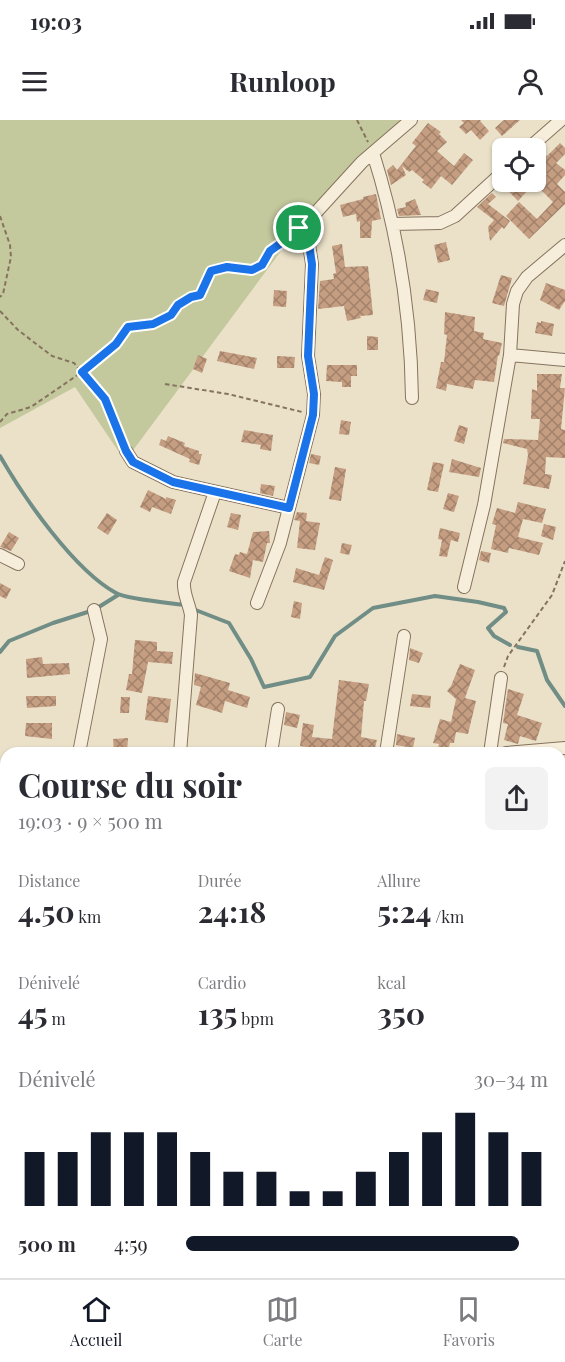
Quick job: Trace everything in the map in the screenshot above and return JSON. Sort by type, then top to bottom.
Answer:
[{"type":"street","points":[[257,603],[280,543],[313,415],[314,394],[308,356],[312,264],[308,238],[310,219],[362,162],[411,120]]},
{"type":"street","points":[[540,138],[561,120]]},
{"type":"street","points":[[373,153],[387,196],[404,290],[411,349],[412,398]]},
{"type":"street","points":[[392,224],[440,224],[455,216],[492,182]]},
{"type":"street","points":[[464,587],[484,505],[510,355],[513,303],[517,291],[528,277],[565,245]]},
{"type":"street","points":[[510,355],[565,360]]},
{"type":"street","points":[[126,451],[133,462],[173,482],[289,508]]},
{"type":"street","points":[[180,747],[191,615],[189,603],[183,592],[184,582],[215,492]]},
{"type":"street","points":[[0,555],[18,564]]},
{"type":"street","points":[[80,747],[101,639],[94,610]]},
{"type":"street","points":[[387,747],[404,636]]},
{"type":"street","points":[[491,747],[501,678]]},
{"type":"street","points":[[272,747],[278,709]]},
{"type":"path","points":[[357,120],[373,153]]},
{"type":"path","points":[[0,216],[10,245],[11,257],[3,294],[0,297]]},
{"type":"path","points":[[0,422],[7,414],[31,407],[82,372],[116,344],[128,327],[153,324],[171,315],[178,305],[191,297],[200,295],[211,271],[227,267],[252,270],[262,265],[270,251],[284,241],[299,236],[299,228],[310,219]]},
{"type":"path","points":[[0,311],[18,330],[52,356],[74,363],[105,399],[126,451]]},
{"type":"path","points":[[165,384],[281,405],[313,415]]},
{"type":"path","points":[[501,678],[508,656],[552,595],[565,561]]},
{"type":"green space","points":[[0,120],[412,120],[310,212],[125,461],[75,387],[0,428]]},
{"type":"building","points":[[461,120],[481,120],[489,131],[480,140],[471,130],[466,134],[459,127],[464,123]]},
{"type":"building","points":[[504,120],[520,120],[502,136],[495,128]]},
{"type":"building","points":[[428,123],[441,132],[439,134],[447,142],[437,151],[454,166],[464,153],[473,160],[452,185],[441,176],[431,189],[412,170],[409,172],[402,166],[406,175],[391,185],[387,170],[393,165],[397,170],[416,146],[412,143]]},
{"type":"building","points":[[560,143],[565,148],[565,154],[556,163],[565,170],[565,175],[557,184],[565,192],[565,204],[529,239],[506,216],[519,202],[537,219],[553,202],[543,192],[546,192],[547,156]]},
{"type":"building","points":[[510,192],[526,192],[518,201]]},
{"type":"building","points":[[492,193],[496,197],[488,204],[510,221],[490,241],[488,227],[494,220],[477,207]]},
{"type":"building","points":[[376,194],[381,219],[372,221],[371,238],[360,238],[360,221],[357,222],[356,214],[343,217],[340,205]]},
{"type":"building","points":[[415,199],[421,215],[399,216],[397,209],[406,207],[405,203]]},
{"type":"building","points":[[446,242],[450,260],[438,263],[434,245]]},
{"type":"building","points":[[342,244],[345,267],[368,266],[373,315],[360,316],[361,318],[347,321],[344,306],[318,309],[320,281],[334,279],[333,274],[336,273],[332,246]]},
{"type":"building","points":[[501,275],[512,278],[504,306],[492,303]]},
{"type":"building","points":[[546,283],[565,290],[565,301],[559,310],[540,300]]},
{"type":"building","points":[[426,289],[439,292],[437,303],[423,300]]},
{"type":"building","points":[[274,290],[287,291],[286,307],[273,306]]},
{"type":"building","points":[[445,312],[475,317],[474,331],[484,333],[483,339],[502,343],[494,382],[475,380],[473,389],[447,384],[446,391],[436,388],[441,362],[444,362],[447,335],[444,334]]},
{"type":"building","points":[[541,321],[554,324],[552,336],[535,333],[537,322],[541,323]]},
{"type":"building","points":[[367,336],[378,337],[378,350],[367,350]]},
{"type":"building","points":[[220,351],[257,358],[254,369],[217,361]]},
{"type":"building","points":[[198,355],[207,359],[202,373],[193,369]]},
{"type":"building","points":[[277,356],[295,357],[294,368],[277,368]]},
{"type":"building","points":[[327,365],[357,365],[357,376],[351,376],[351,387],[342,387],[342,382],[326,381]]},
{"type":"building","points":[[537,374],[562,374],[560,388],[565,388],[561,429],[565,430],[565,458],[546,457],[545,474],[552,475],[549,489],[523,484],[527,449],[503,443],[504,439],[538,440],[540,419],[531,419],[532,389],[537,391]]},
{"type":"building","points":[[341,420],[351,422],[349,435],[339,434]]},
{"type":"building","points":[[459,425],[468,428],[464,444],[454,441]]},
{"type":"building","points":[[244,430],[273,435],[271,451],[260,449],[261,445],[241,442]]},
{"type":"building","points":[[168,436],[185,443],[184,446],[199,451],[199,454],[202,454],[199,465],[159,445],[161,439],[166,441]]},
{"type":"building","points":[[311,454],[321,456],[319,465],[309,463]]},
{"type":"building","points":[[452,459],[481,468],[479,477],[449,472]]},
{"type":"building","points":[[433,462],[444,464],[438,492],[427,490]]},
{"type":"building","points":[[335,467],[346,469],[341,501],[329,499]]},
{"type":"building","points":[[261,484],[275,486],[273,496],[260,493]]},
{"type":"building","points":[[148,490],[166,499],[166,497],[176,500],[171,514],[152,507],[150,512],[140,507]]},
{"type":"building","points":[[448,493],[459,496],[454,512],[443,509]]},
{"type":"building","points":[[518,502],[546,509],[542,523],[523,519],[518,537],[543,543],[539,555],[509,548],[508,553],[491,549],[496,525],[492,524],[497,508],[515,513]]},
{"type":"building","points":[[297,512],[307,513],[306,521],[320,523],[315,550],[297,548],[300,521],[294,520]]},
{"type":"building","points":[[107,513],[117,520],[108,535],[97,528]]},
{"type":"building","points":[[231,513],[241,515],[238,530],[227,527]]},
{"type":"building","points":[[544,524],[556,527],[553,540],[541,536]]},
{"type":"building","points":[[440,528],[460,533],[458,542],[451,540],[447,557],[439,556],[442,540],[438,539]]},
{"type":"building","points":[[269,531],[270,543],[267,543],[263,562],[253,560],[250,578],[229,571],[235,554],[239,555],[240,552],[247,554],[253,532]]},
{"type":"building","points":[[9,532],[19,538],[11,551],[0,547]]},
{"type":"building","points":[[342,543],[352,545],[349,555],[340,553]]},
{"type":"building","points":[[481,551],[491,553],[489,563],[479,560]]},
{"type":"building","points":[[325,557],[333,560],[324,590],[293,582],[296,568],[319,575]]},
{"type":"building","points":[[0,583],[11,589],[6,599],[0,596]]},
{"type":"building","points":[[294,601],[302,603],[300,619],[291,617]]},
{"type":"building","points":[[135,640],[157,642],[157,651],[173,652],[172,664],[148,662],[142,693],[126,690],[129,674],[132,674]]},
{"type":"building","points":[[410,648],[423,653],[419,663],[409,660]]},
{"type":"building","points":[[42,657],[43,664],[69,663],[70,674],[27,678],[26,659]]},
{"type":"building","points":[[460,664],[475,670],[465,698],[476,701],[468,734],[456,732],[454,743],[450,743],[449,747],[438,747],[439,744],[433,743],[440,719],[451,722],[456,699],[447,691]]},
{"type":"building","points":[[195,673],[230,683],[228,690],[250,697],[247,708],[225,701],[222,713],[196,705],[201,687],[194,685]]},
{"type":"building","points":[[339,680],[369,684],[366,701],[364,701],[361,737],[377,740],[375,747],[300,746],[303,723],[314,725],[312,737],[332,739]]},
{"type":"building","points":[[508,689],[524,694],[517,715],[542,723],[536,741],[520,736],[518,744],[504,740],[508,724],[503,723]]},
{"type":"building","points":[[412,694],[431,696],[430,708],[410,706]]},
{"type":"building","points":[[26,696],[56,696],[56,706],[27,708]]},
{"type":"building","points":[[148,696],[171,699],[168,723],[145,720]]},
{"type":"building","points":[[121,697],[130,697],[129,713],[120,713]]},
{"type":"building","points":[[286,712],[300,715],[297,728],[284,725]]},
{"type":"building","points":[[26,723],[52,723],[52,739],[25,736]]},
{"type":"building","points":[[397,734],[415,738],[413,747],[396,745]]},
{"type":"building","points":[[128,738],[127,747],[114,747],[113,739]]},
{"type":"waterway","points":[[0,456],[51,532],[67,551],[100,582],[121,595],[185,605]]},
{"type":"waterway","points":[[0,652],[9,641],[53,623],[94,610],[118,595]]},
{"type":"waterway","points":[[193,609],[229,623],[251,659],[264,687],[310,677],[335,636],[373,608],[435,596],[504,608],[506,612],[488,628],[494,636],[510,645]]},
{"type":"waterway","points":[[518,647],[537,651],[547,680],[565,706]]},
{"type":"route","points":[[310,219],[308,238],[312,264],[308,356],[314,394],[313,415],[289,508],[173,482],[133,462],[126,451],[105,399],[82,372],[116,344],[128,327],[153,324],[171,315],[178,305],[191,297],[200,295],[211,271],[227,267],[252,270],[262,265],[270,251],[284,241],[299,236],[299,228],[310,219]]}]
